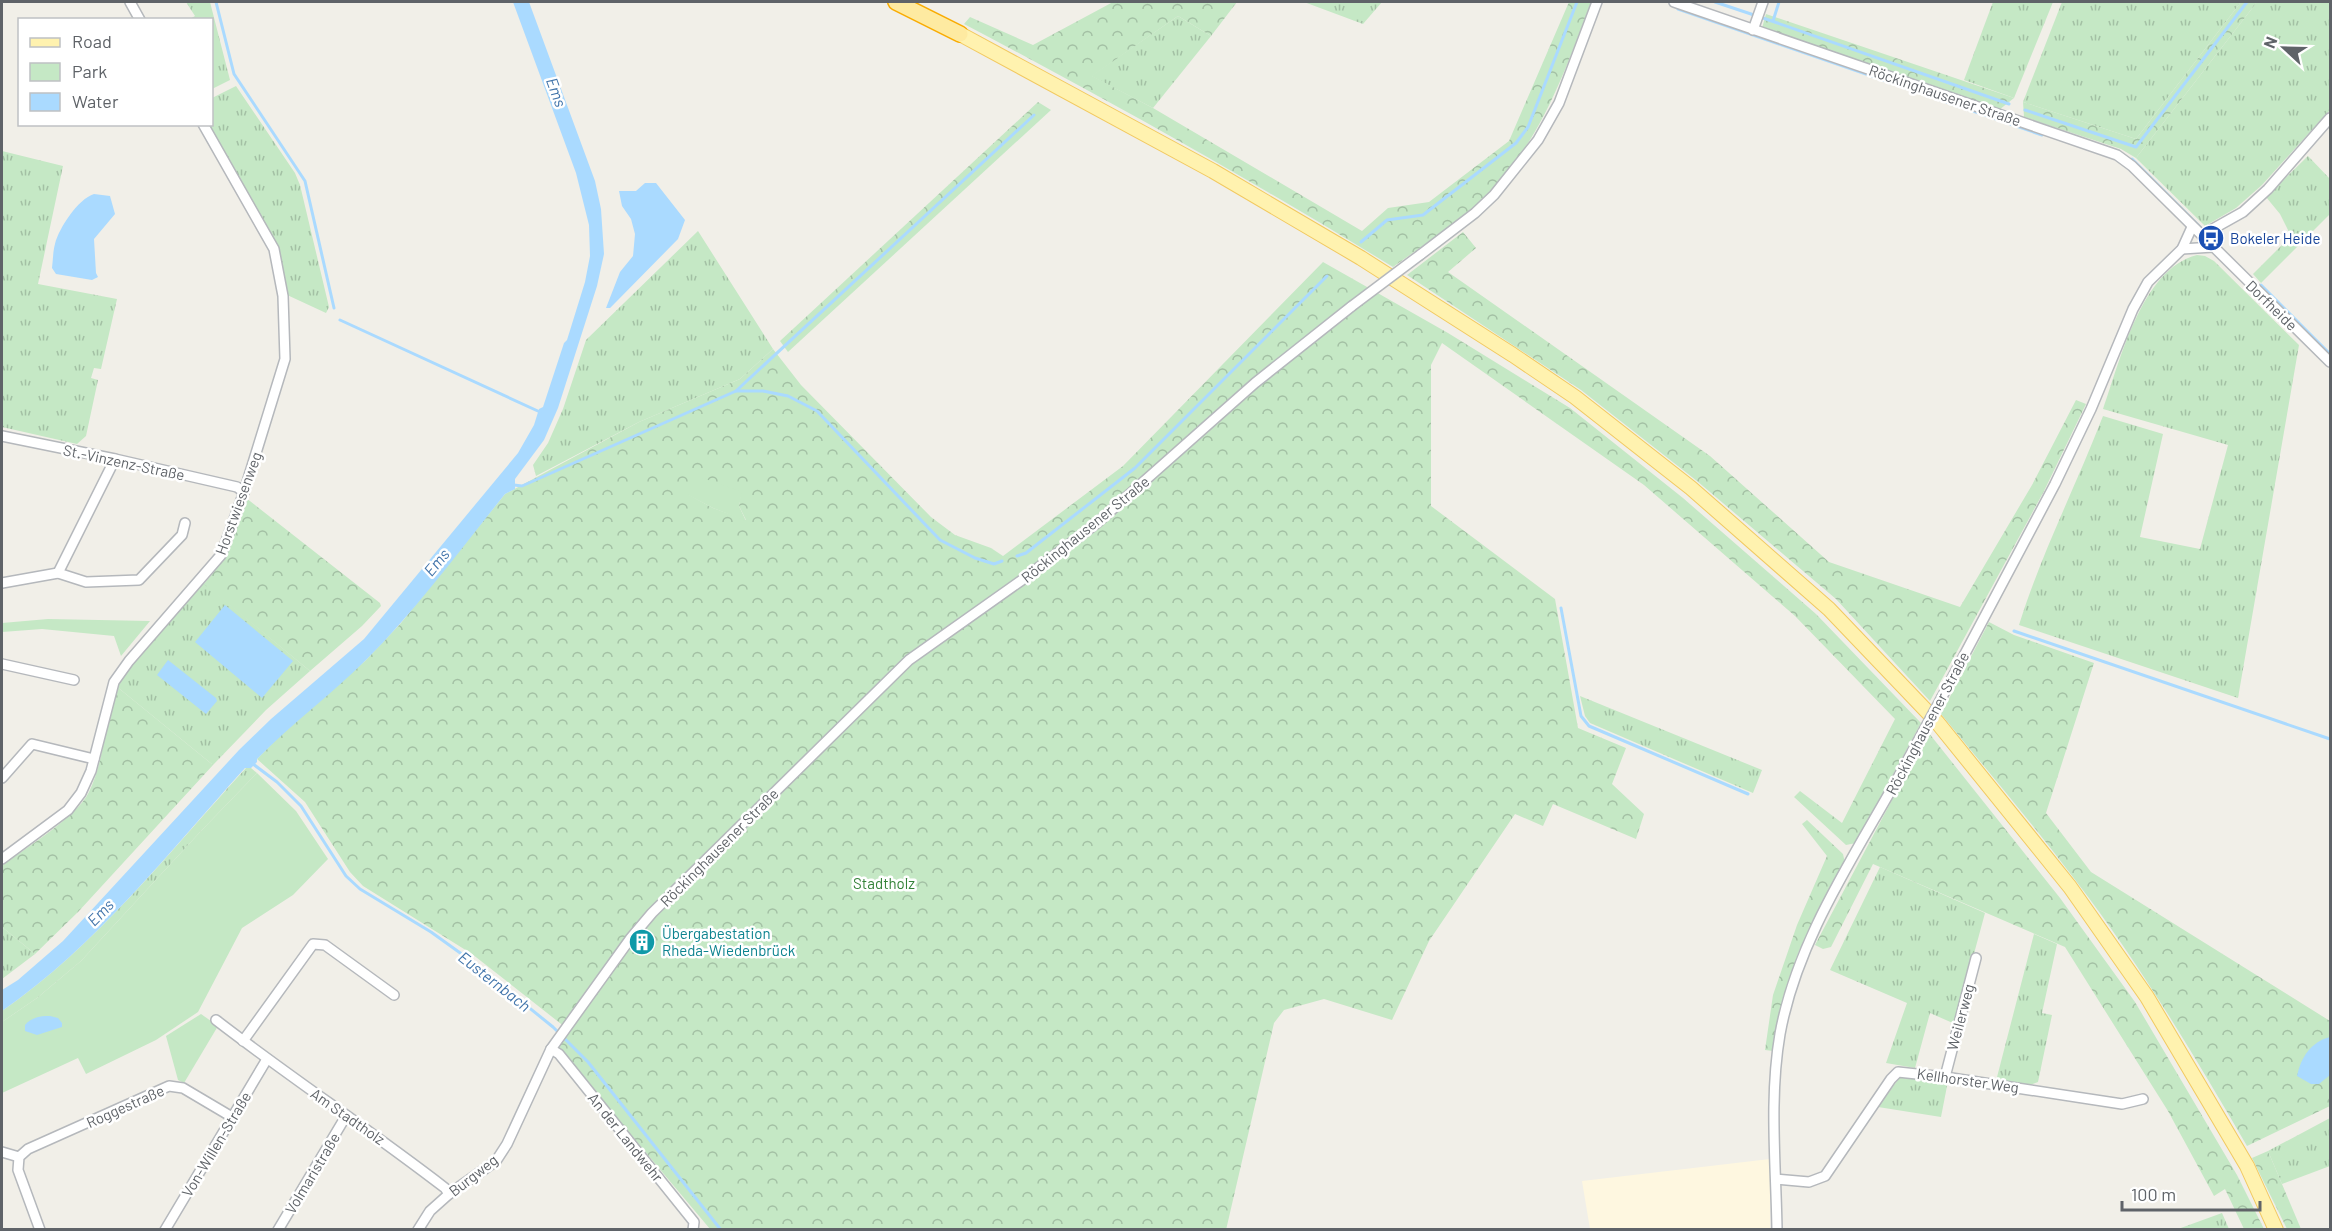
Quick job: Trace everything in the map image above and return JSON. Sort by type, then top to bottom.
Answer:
[{"type":"highway","points":[[896,2],[960,34]]},
{"type":"main road","points":[[960,34],[1213,171],[1361,258],[1513,354],[1575,398],[1690,488],[1829,609],[1937,722],[2070,887],[2147,998],[2247,1166],[2276,1230]]},
{"type":"street","points":[[130,2],[140,18]]},
{"type":"street","name":"Röckinghausener Straße","points":[[554,1045],[644,921],[909,660],[1022,580],[1097,523],[1256,383],[1352,306],[1475,213],[1494,195],[1538,140],[1559,103],[1597,2]]},
{"type":"street","name":"Röckinghausener Straße","points":[[1674,2],[2117,155],[2132,166],[2212,247]]},
{"type":"street","points":[[1753,30],[1763,2]]},
{"type":"street","points":[[2202,235],[2242,212],[2268,189],[2331,118]]},
{"type":"street","name":"Horstwiesenweg","points":[[2,859],[68,810],[81,793],[94,759],[114,682],[129,660],[221,555],[244,492],[285,359],[283,296],[274,249],[204,126]]},
{"type":"street","name":"Röckinghausener Straße","points":[[1777,1230],[1776,1069],[1787,1001],[1816,926],[1942,697],[2055,484],[2091,409],[2133,309],[2148,282],[2182,249],[2192,227]]},
{"type":"street","points":[[2182,249],[2212,247]]},
{"type":"street","name":"Dorfheide","points":[[2212,247],[2331,362]]},
{"type":"street","name":"St.-Vinzenz-Straße","points":[[2,436],[237,487],[244,492]]},
{"type":"street","points":[[58,573],[115,459]]},
{"type":"street","points":[[2,584],[58,573],[86,582],[139,580],[182,535],[185,523]]},
{"type":"street","points":[[2,664],[74,680]]},
{"type":"street","points":[[2,778],[32,744],[94,759]]},
{"type":"street","points":[[243,1041],[313,944],[325,945],[394,995]]},
{"type":"street","name":"Weilerweg","points":[[1945,1077],[1976,958]]},
{"type":"street","name":"Am Stadtholz","points":[[216,1020],[346,1116],[392,1146],[445,1188],[449,1194]]},
{"type":"street","name":"Burgweg","points":[[418,1230],[430,1211],[449,1194],[496,1161],[507,1144],[554,1045]]},
{"type":"street","name":"An der Landwehr","points":[[554,1045],[694,1222],[693,1230]]},
{"type":"street","name":"Von-Willen-Straße","points":[[165,1230],[267,1059]]},
{"type":"street","name":"Kellhorster Weg","points":[[1776,1179],[1809,1182],[1825,1176],[1898,1072],[2122,1104],[2143,1099]]},
{"type":"street","name":"Roggestraße","points":[[19,1158],[28,1149],[170,1086],[183,1088],[232,1117]]},
{"type":"street","name":"Volmaristraße","points":[[278,1230],[346,1116]]},
{"type":"street","points":[[2,1152],[19,1158],[18,1170],[40,1230]]},
{"type":"shaded area","points":[[1770,1159],[1770,1229],[1590,1229],[1582,1181]]},
{"type":"green space","points":[[186,2],[210,2],[230,80],[213,88],[213,18],[192,18],[195,16]]},
{"type":"green space","points":[[1113,2],[1237,2],[1211,36],[1178,16],[1092,76],[1153,108],[1362,231],[1388,208],[1429,202],[1509,141],[1569,2],[1591,2],[1551,102],[1525,149],[1491,191],[1468,212],[1393,267],[1181,142],[964,24],[970,17],[1033,45]]},
{"type":"green space","points":[[1304,2],[1382,2],[1363,24]]},
{"type":"green space","points":[[1993,2],[2053,2],[2014,98],[1964,80]]},
{"type":"green space","points":[[2062,2],[2241,2],[2136,139],[2023,102]]},
{"type":"green space","points":[[2241,2],[2257,2],[2136,158],[2121,149],[2024,117],[2023,102],[2136,139]]},
{"type":"green space","points":[[2257,2],[2330,2],[2330,110],[2262,185],[2236,208],[2205,226],[2136,158]]},
{"type":"green space","points":[[1766,14],[2014,98],[1999,110],[1762,28]]},
{"type":"green space","points":[[1178,16],[1211,36],[1153,108],[1091,76]]},
{"type":"green space","points":[[236,86],[295,173],[300,185],[329,307],[326,313],[285,294],[278,248],[208,126],[213,126],[213,98]]},
{"type":"green space","points":[[1038,102],[1051,110],[788,352],[780,341]]},
{"type":"green space","points":[[2,151],[63,166],[38,284],[117,299],[101,369],[94,368],[91,378],[98,380],[86,436],[77,444],[2,427]]},
{"type":"green space","points":[[2308,156],[2330,179],[2330,214],[2261,283],[2253,274],[2291,236],[2280,214],[2266,197]]},
{"type":"green space","points":[[698,231],[773,349],[740,379],[639,422],[536,476],[533,465],[548,443],[563,409],[586,340]]},
{"type":"green space","points":[[1463,232],[1476,248],[1448,272],[1710,456],[1829,562],[1960,607],[2032,485],[2076,400],[2086,404],[2044,491],[1930,701],[1836,599],[1697,481],[1581,390],[1407,275]]},
{"type":"green space","points":[[2197,255],[2214,261],[2299,345],[2238,698],[2019,625],[2048,546],[2103,416],[2163,434],[2140,537],[2200,549],[2228,445],[2103,409],[2125,343],[2147,297],[2161,278],[2178,264]]},
{"type":"green space","name":"Stadtholz","points":[[1323,262],[1448,333],[1570,408],[1683,498],[1816,614],[1921,723],[1856,843],[1846,845],[1794,797],[1800,791],[1842,823],[1895,719],[1795,616],[1644,485],[1442,343],[1431,365],[1431,506],[1555,599],[1578,728],[1626,748],[1612,784],[1644,814],[1636,839],[1553,804],[1543,826],[1515,814],[1429,941],[1392,1020],[1324,999],[1284,1010],[1274,1023],[1226,1230],[710,1229],[558,1048],[570,1031],[472,954],[363,886],[350,872],[305,802],[257,759],[286,729],[365,661],[401,623],[505,494],[639,422],[740,379],[773,349],[801,385],[931,517],[955,535],[991,548],[1003,556],[1123,466]],"holes":[[[741,492],[739,506],[746,520],[713,508],[689,495]]]},
{"type":"green space","points":[[703,478],[742,492],[739,506],[746,521],[688,495]]},
{"type":"green space","points":[[246,498],[380,603],[381,606],[362,626],[310,671],[204,584],[225,558]]},
{"type":"green space","points":[[204,583],[310,671],[266,710],[213,765],[116,686],[124,672]]},
{"type":"green space","points":[[48,619],[150,621],[121,656],[114,636],[42,629],[2,632],[2,623]]},
{"type":"green space","points":[[1989,622],[2014,635],[2094,663],[2046,813],[2091,872],[2330,1021],[2330,1106],[2247,1146],[2166,1010],[2100,912],[1941,714]]},
{"type":"green space","points":[[116,686],[213,765],[78,912],[35,954],[2,927],[2,866],[62,822],[89,792],[101,757],[112,694]]},
{"type":"green space","points":[[1580,696],[1762,770],[1753,793],[1590,723],[1585,716]]},
{"type":"green space","points":[[1928,732],[2060,898],[2135,1002],[2237,1175],[2264,1229],[2244,1229],[2225,1189],[2214,1196],[2168,1111],[2065,947],[1873,864],[1831,947],[1823,949],[1815,945]]},
{"type":"green space","points":[[246,768],[251,768],[257,773],[81,961],[37,998],[2,1022],[2,1011],[36,985],[100,928],[160,865]]},
{"type":"green space","points":[[257,773],[296,811],[328,859],[293,895],[242,928],[198,1012],[156,1040],[86,1074],[78,1058],[2,1093],[2,1022],[37,998],[81,961]]},
{"type":"green space","points":[[1807,820],[1843,854],[1845,863],[1799,951],[1783,998],[1773,1051],[1765,1050],[1773,995],[1797,925],[1827,856],[1802,824]]},
{"type":"green space","points":[[1880,867],[1985,913],[1955,1024],[1930,1013],[1915,1068],[1886,1063],[1907,1003],[1830,970]]},
{"type":"green space","points":[[2,927],[35,954],[2,979]]},
{"type":"green space","points":[[2034,934],[2057,944],[2042,1013],[2052,1015],[2038,1082],[2030,1085],[1996,1081]]},
{"type":"green space","points":[[201,1014],[218,1026],[184,1083],[178,1080],[166,1036]]},
{"type":"green space","points":[[1900,1077],[1948,1081],[1941,1117],[1878,1107]]},
{"type":"green space","points":[[2330,1118],[2330,1166],[2282,1184],[2268,1151]]},
{"type":"green space","points":[[2268,1151],[2301,1229],[2287,1229],[2252,1158]]},
{"type":"green space","points":[[2222,1213],[2229,1229],[2178,1229]]},
{"type":"water","name":"Ems","points":[[513,2],[529,2],[595,181],[601,209],[604,254],[597,286],[558,408],[544,440],[515,479],[515,489],[505,494],[438,579],[385,641],[353,673],[270,746],[251,768],[245,768],[160,865],[100,928],[36,985],[2,1011],[2,990],[18,980],[63,941],[239,750],[271,719],[364,639],[518,453],[534,425],[539,409],[543,407],[564,343],[567,340],[585,282],[590,256],[589,225],[576,173]]},
{"type":"water","points":[[645,183],[656,183],[685,220],[678,239],[610,308],[606,308],[620,272],[633,256],[635,234],[631,219],[622,206],[619,191],[636,191]]},
{"type":"water","points":[[94,194],[110,196],[115,214],[94,239],[98,277],[92,280],[56,274],[52,268],[53,253],[61,230],[76,208]]},
{"type":"water","points":[[225,605],[293,661],[262,698],[195,642]]},
{"type":"water","points":[[168,660],[216,698],[217,701],[206,714],[157,675]]},
{"type":"water","points":[[50,1016],[58,1018],[62,1027],[37,1035],[25,1031],[25,1025],[30,1020]]},
{"type":"water","points":[[2330,1037],[2330,1075],[2319,1084],[2311,1084],[2297,1076],[2308,1051],[2323,1039]]},
{"type":"waterway","points":[[216,2],[234,74],[305,181],[334,308]]},
{"type":"waterway","points":[[1361,242],[1387,220],[1423,215],[1516,143],[1528,127],[1577,2]]},
{"type":"waterway","points":[[1715,2],[1754,15]]},
{"type":"waterway","points":[[1773,21],[1779,2]]},
{"type":"waterway","points":[[2025,110],[2136,147],[2247,2]]},
{"type":"waterway","points":[[1678,9],[2042,135]]},
{"type":"waterway","points":[[1763,18],[2009,104]]},
{"type":"waterway","points":[[514,485],[522,486],[736,391],[1034,115]]},
{"type":"waterway","points":[[2132,159],[2200,227]]},
{"type":"waterway","points":[[1017,556],[1026,553],[1135,468],[1327,276]]},
{"type":"waterway","points":[[2261,285],[2330,354]]},
{"type":"waterway","points":[[340,320],[540,412]]},
{"type":"waterway","points":[[736,391],[763,391],[788,396],[817,411],[940,540],[975,558],[994,564],[1002,561]]},
{"type":"waterway","points":[[1561,608],[1581,716],[1589,726],[1748,794]]},
{"type":"waterway","points":[[2014,631],[2330,739]]},
{"type":"waterway","name":"Eusternbach","points":[[253,764],[277,782],[301,806],[346,876],[360,889],[431,932],[470,960],[553,1027],[588,1062],[721,1230]]},
{"type":"place","name":"Bokeler Heide","points":[[2211,238]]},
{"type":"place","name":"Übergabestation Rheda-Wiedenbrück","points":[[642,942]]}]
